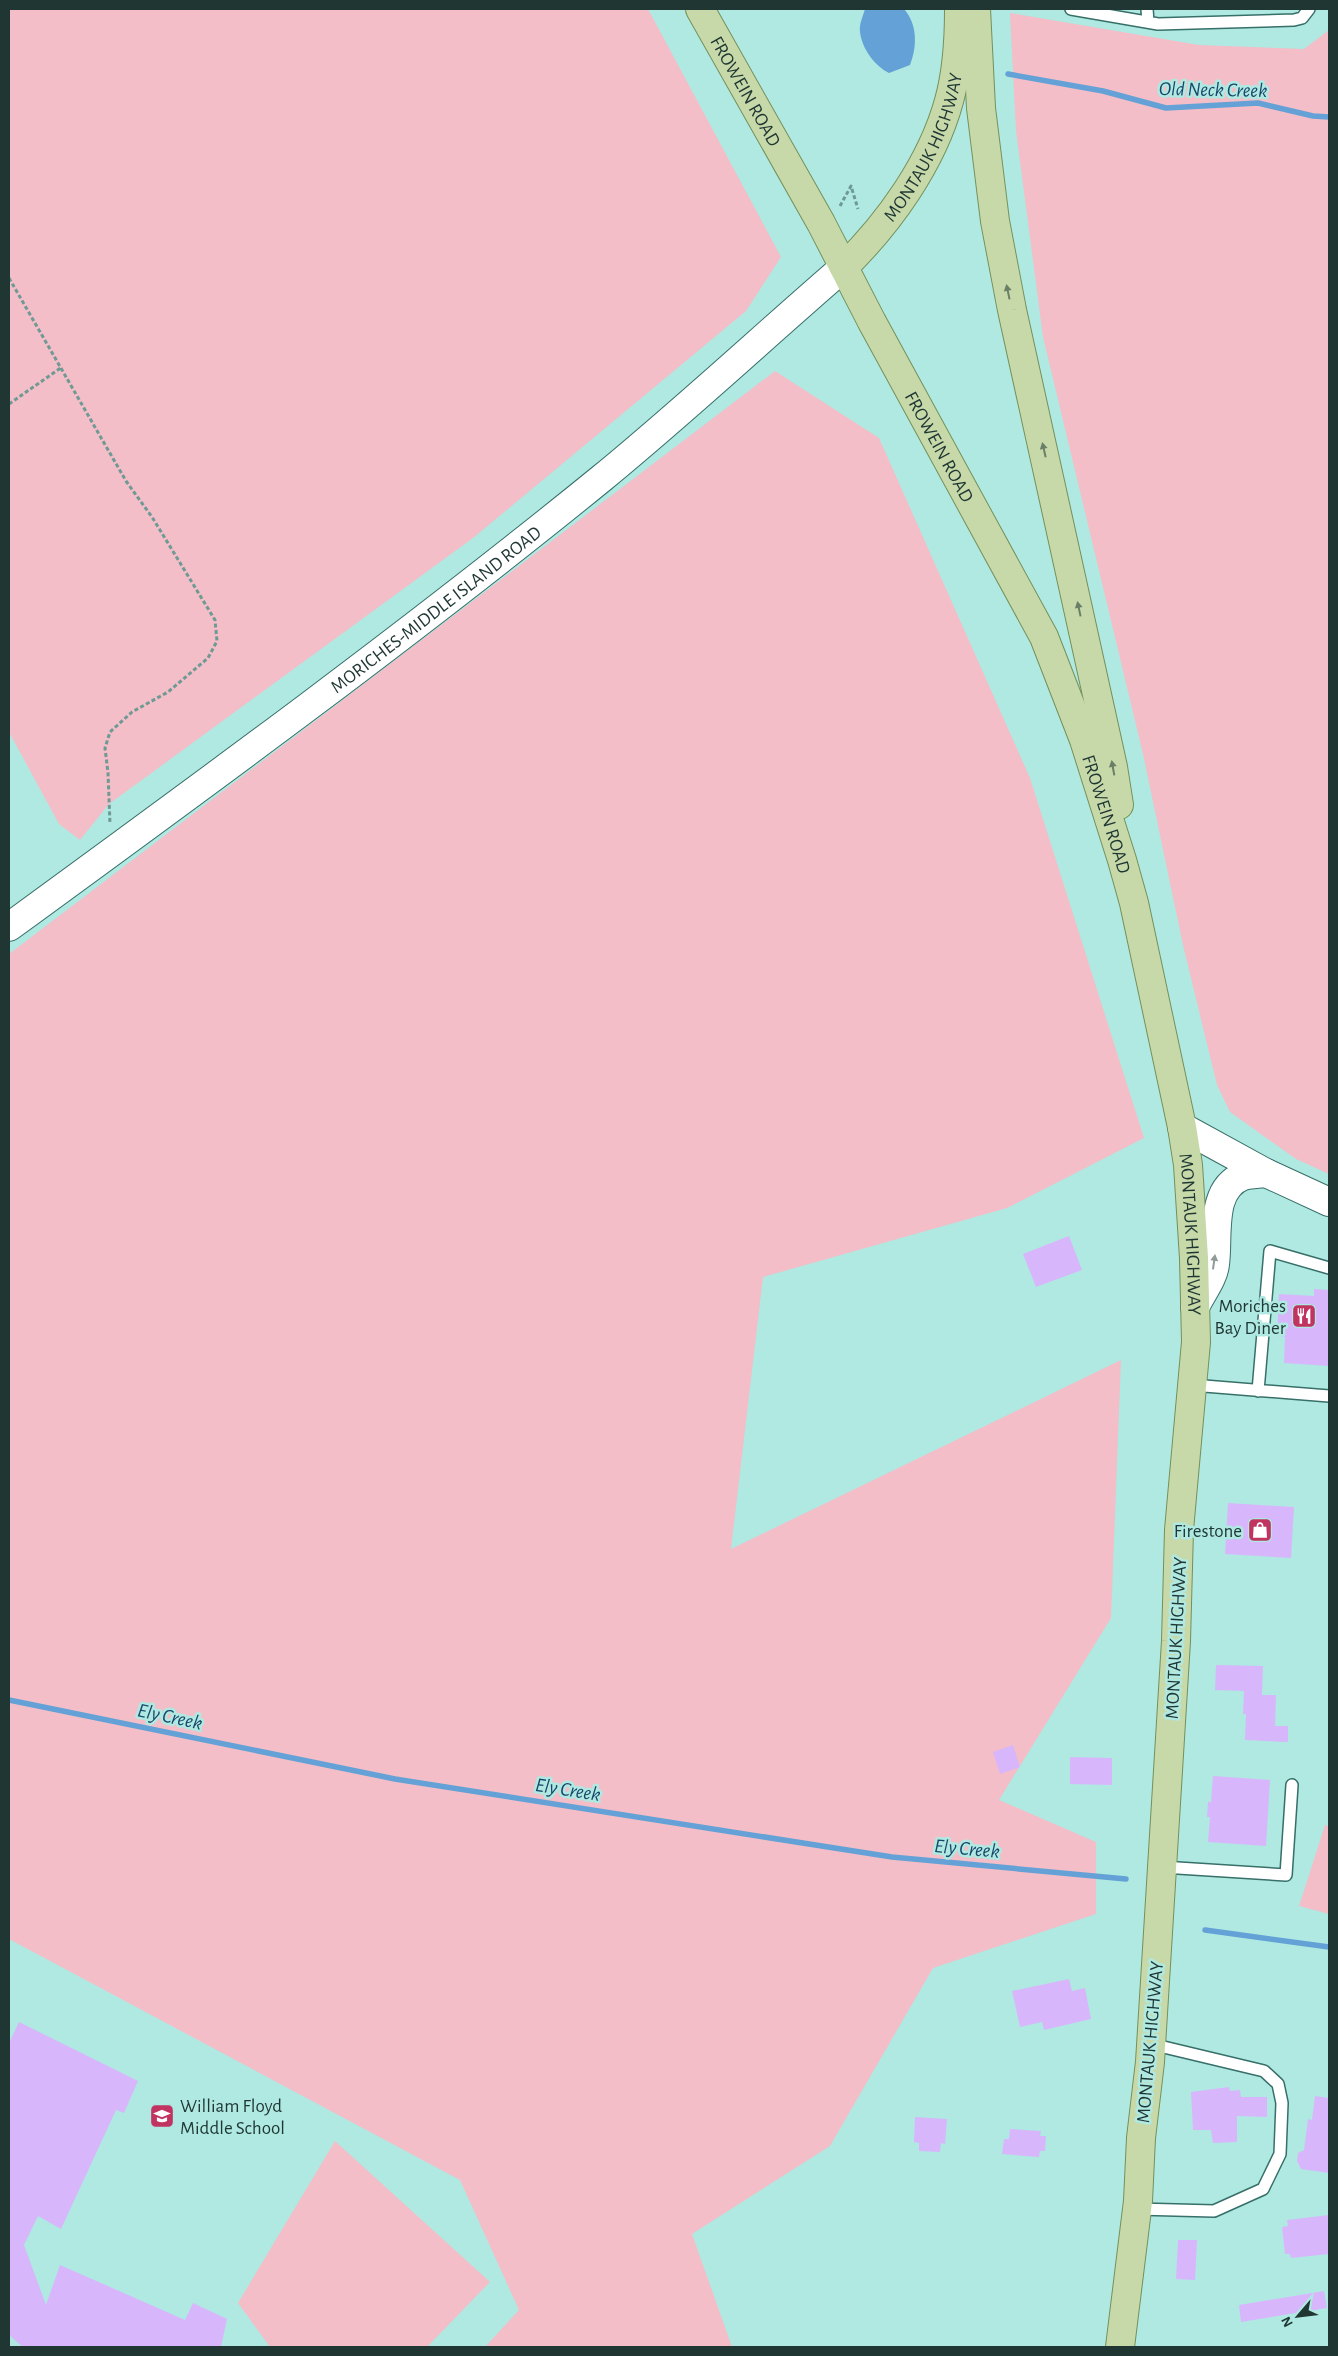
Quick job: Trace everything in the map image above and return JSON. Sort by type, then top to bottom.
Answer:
[{"type":"main road","name":"FROWEIN ROAD","points":[[700,9],[844,267],[1044,636],[1098,782],[1134,903]]},
{"type":"main road","name":"MONTAUK HIGHWAY","points":[[844,267],[876,233],[906,190],[932,145],[944,117],[953,86],[960,9]]},
{"type":"main road","points":[[976,9],[981,108],[994,221],[1012,310],[1114,767],[1134,903]]},
{"type":"main road","name":"MORICHES-MIDDLE ISLAND ROAD","points":[[9,928],[330,691],[524,540],[679,413],[844,267]]},
{"type":"main road","name":"MONTAUK HIGHWAY","points":[[1120,2347],[1137,2209],[1141,2138],[1151,2044],[1176,1641],[1179,1530],[1196,1342],[1188,1165],[1182,1127],[1134,903]]},
{"type":"main road","points":[[1182,1127],[1266,1172],[1329,1202]]},
{"type":"main road","points":[[1195,1307],[1215,1266],[1215,1228],[1220,1204],[1229,1187],[1242,1177],[1266,1172]]},
{"type":"lane","points":[[1071,9],[1158,24],[1294,20],[1302,18],[1309,9]]},
{"type":"lane","points":[[1147,9],[1148,22]]},
{"type":"lane","points":[[1258,1391],[1270,1251],[1329,1268]]},
{"type":"lane","points":[[1192,1385],[1329,1396]]},
{"type":"lane","points":[[1162,1867],[1286,1875],[1292,1785]]},
{"type":"lane","points":[[1137,2209],[1214,2211],[1263,2189],[1280,2154],[1282,2103],[1278,2084],[1264,2071],[1151,2044]]},
{"type":"path","points":[[840,206],[851,186],[858,208]]},
{"type":"path","points":[[9,278],[62,366],[84,411],[106,444],[126,481],[152,517],[214,620],[217,641],[208,658],[168,692],[132,712],[110,732],[105,748],[110,826]]},
{"type":"path","points":[[9,404],[62,366]]},
{"type":"shaded area","points":[[9,9],[648,9],[781,257],[746,311],[473,538],[109,804],[80,840],[59,824],[9,732]]},
{"type":"shaded area","points":[[1010,13],[1199,45],[1304,49],[1329,30],[1329,1174],[1296,1159],[1230,1112],[1217,1085],[1183,945],[1143,754],[1043,337],[1016,131]]},
{"type":"shaded area","points":[[775,371],[879,438],[1030,778],[1144,1138],[1007,1208],[763,1277],[731,1549],[1121,1360],[1111,1618],[999,1800],[1096,1842],[1096,1914],[933,1968],[830,2146],[692,2234],[732,2347],[485,2347],[519,2310],[460,2180],[9,1939],[9,954]]},
{"type":"shaded area","points":[[1325,1825],[1329,1826],[1329,1914],[1299,1906]]},
{"type":"shaded area","points":[[335,2141],[490,2282],[427,2347],[270,2347],[238,2303]]},
{"type":"water","points":[[865,9],[904,9],[909,15],[915,36],[914,51],[910,65],[889,73],[870,56],[863,45],[860,32]]},
{"type":"building","points":[[1069,1236],[1082,1270],[1036,1287],[1023,1254]]},
{"type":"building","name":"Moriches Bay Diner","points":[[1314,1289],[1329,1290],[1329,1366],[1284,1363],[1285,1337],[1277,1336],[1279,1294],[1314,1296]]},
{"type":"building","name":"Firestone","points":[[1228,1503],[1294,1507],[1291,1558],[1225,1554]]},
{"type":"building","points":[[1216,1665],[1263,1666],[1262,1695],[1276,1695],[1275,1726],[1288,1726],[1288,1742],[1245,1740],[1246,1714],[1243,1714],[1244,1691],[1215,1690]]},
{"type":"building","points":[[1013,1745],[1020,1767],[1000,1774],[993,1752]]},
{"type":"building","points":[[1070,1757],[1112,1758],[1112,1785],[1070,1784]]},
{"type":"building","points":[[1213,1776],[1270,1780],[1266,1846],[1208,1842],[1210,1817],[1207,1817],[1208,1802],[1211,1802]]},
{"type":"building","points":[[1069,1979],[1072,1991],[1085,1988],[1091,2019],[1044,2030],[1042,2022],[1020,2027],[1012,1991]]},
{"type":"building","points":[[19,2022],[138,2081],[124,2113],[116,2110],[61,2229],[38,2216],[24,2245],[46,2305],[60,2265],[185,2320],[193,2303],[227,2319],[221,2347],[23,2347],[9,2335],[9,2043]]},
{"type":"building","points":[[1229,2087],[1230,2091],[1240,2090],[1241,2097],[1267,2097],[1267,2117],[1237,2116],[1237,2142],[1213,2143],[1211,2130],[1193,2130],[1191,2092]]},
{"type":"building","points":[[1315,2096],[1329,2098],[1329,2173],[1301,2169],[1297,2161],[1298,2153],[1304,2150],[1308,2119],[1312,2120]]},
{"type":"building","points":[[915,2117],[947,2119],[945,2144],[941,2143],[940,2152],[919,2151],[919,2143],[914,2142]]},
{"type":"building","points":[[1010,2129],[1041,2131],[1040,2136],[1046,2136],[1045,2151],[1040,2151],[1039,2157],[1002,2154],[1004,2139],[1009,2139]]},
{"type":"building","points":[[1329,2215],[1329,2254],[1291,2258],[1290,2254],[1285,2254],[1282,2227],[1288,2226],[1287,2220]]},
{"type":"building","points":[[1178,2240],[1197,2240],[1195,2280],[1176,2279]]},
{"type":"building","points":[[1324,2291],[1327,2308],[1241,2322],[1239,2305]]},
{"type":"waterway","name":"Old Neck Creek","points":[[1008,74],[1103,91],[1166,108],[1258,103],[1313,116],[1329,117]]},
{"type":"waterway","name":"Ely Creek","points":[[9,1700],[395,1779],[892,1857],[1126,1879]]},
{"type":"waterway","name":"Ely Creek","points":[[1205,1930],[1329,1947]]},
{"type":"place","name":"Moriches Bay Diner","points":[[1304,1316]]},
{"type":"place","name":"Firestone","points":[[1260,1530]]},
{"type":"place","name":"William Floyd Middle School","points":[[162,2116]]}]
